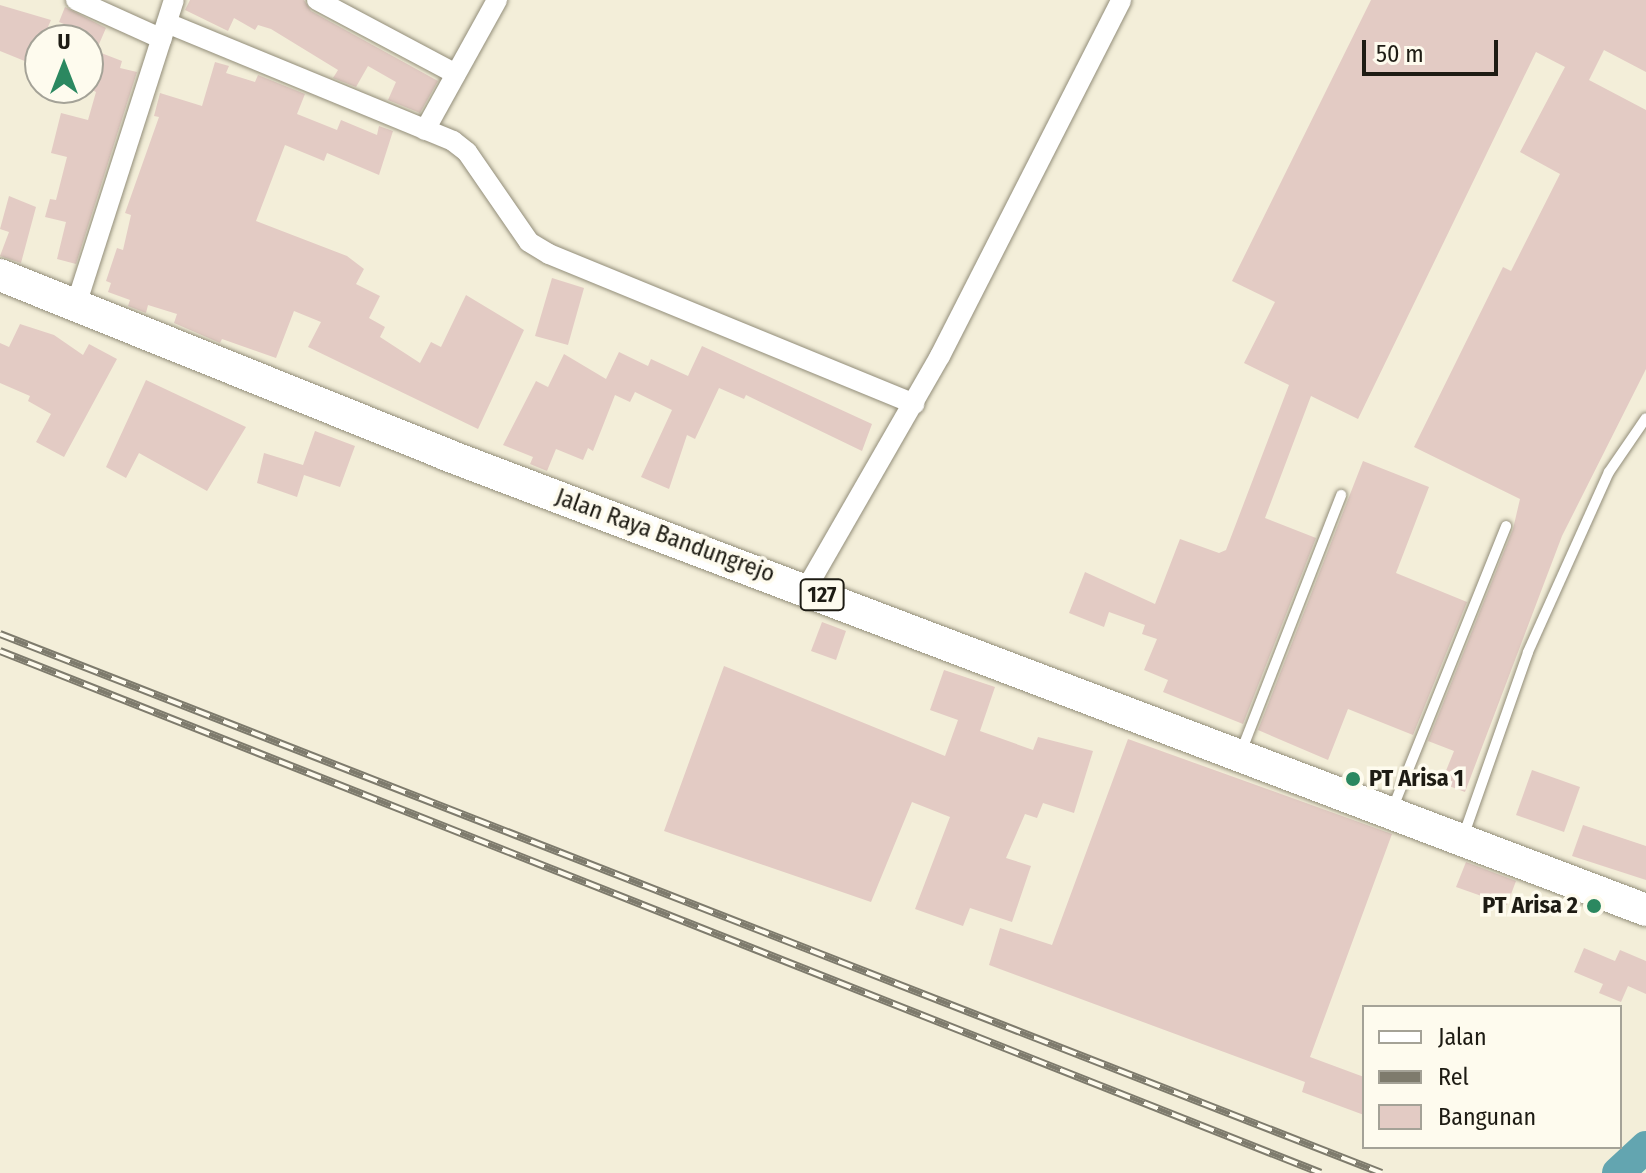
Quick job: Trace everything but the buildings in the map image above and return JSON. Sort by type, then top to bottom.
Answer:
[{"type":"main road","name":"Jalan Raya Bandungrejo","points":[[0,275],[447,455],[1646,910]]},
{"type":"street","points":[[76,305],[174,0]]},
{"type":"street","points":[[317,0],[456,74]]},
{"type":"street","points":[[425,130],[497,0]]},
{"type":"street","points":[[806,589],[914,404],[1121,0]]},
{"type":"street","points":[[80,1],[425,130],[467,152],[515,226],[549,254],[914,404]]},
{"type":"lane","points":[[1462,839],[1552,596],[1609,472],[1646,418]]},
{"type":"lane","points":[[1240,754],[1341,495]]},
{"type":"lane","points":[[1391,812],[1506,526]]},
{"type":"waterway","points":[[1618,1173],[1646,1147]]},
{"type":"railway","points":[[0,634],[1382,1173]]},
{"type":"railway","points":[[0,651],[1321,1173]]},
{"type":"place","name":"PT Arisa 1","points":[[1353,779]]},
{"type":"place","name":"PT Arisa 2","points":[[1594,906]]}]
